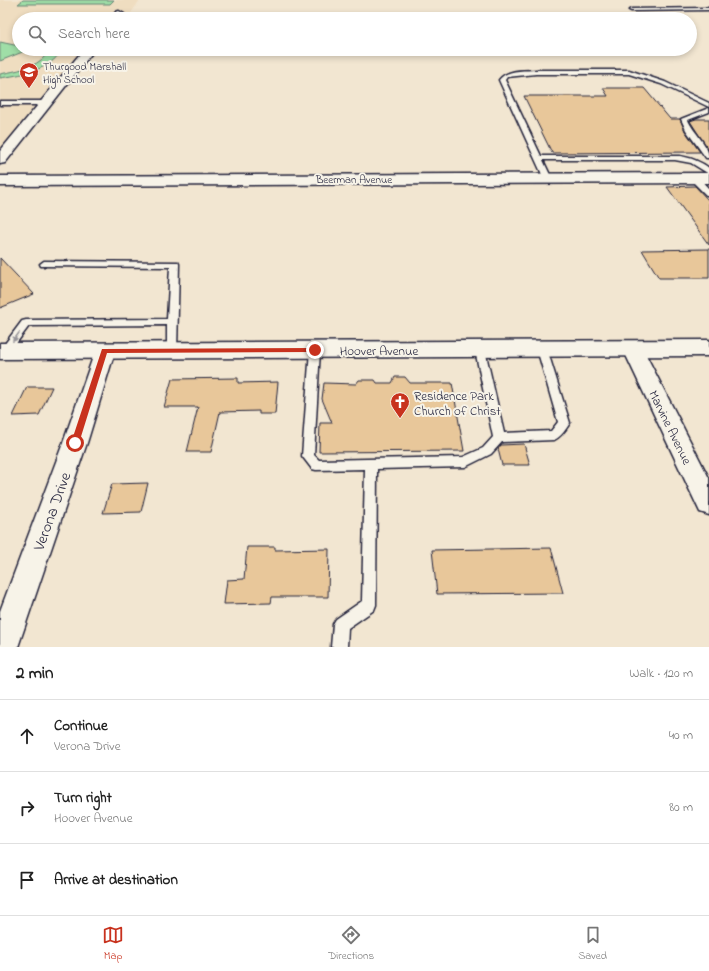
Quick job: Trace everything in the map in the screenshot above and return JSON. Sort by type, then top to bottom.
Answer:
[{"type":"street","points":[[0,160],[84,56]]},
{"type":"street","name":"Beerman Avenue","points":[[0,181],[702,178]]},
{"type":"street","name":"Hoover Avenue","points":[[3,351],[709,348]]},
{"type":"street","name":"Marvine Avenue","points":[[632,349],[709,504]]},
{"type":"street","name":"Verona Drive","points":[[2,647],[75,443],[105,351]]},
{"type":"lane","points":[[631,10],[709,9]]},
{"type":"lane","points":[[548,179],[502,80],[505,76],[517,73],[536,72],[629,72],[663,83],[709,105]]},
{"type":"lane","points":[[0,103],[46,103]]},
{"type":"lane","points":[[709,110],[684,119],[689,130],[709,156]]},
{"type":"lane","points":[[539,158],[689,159],[705,167],[709,172]]},
{"type":"lane","points":[[702,178],[709,193]]},
{"type":"lane","points":[[44,264],[175,264],[172,351]]},
{"type":"lane","points":[[3,351],[26,323],[172,322]]},
{"type":"lane","points":[[315,350],[308,456],[316,465],[465,462],[487,450],[499,438],[554,435],[564,423],[542,349]]},
{"type":"lane","points":[[480,350],[499,438]]},
{"type":"lane","points":[[339,647],[341,624],[369,605],[371,464]]},
{"type":"shaded area","name":"Thurgood Marshall High School","points":[[0,0],[140,0],[132,12],[12,12],[12,56],[84,56],[0,160]]},
{"type":"green space","points":[[23,0],[114,0],[110,4],[18,4]]},
{"type":"green space","points":[[0,42],[12,45],[12,56],[0,61]]},
{"type":"green space","points":[[45,56],[57,56],[54,60],[40,68],[24,74],[0,78],[0,74],[31,66]]},
{"type":"building","points":[[603,88],[644,88],[670,119],[680,119],[685,131],[700,152],[552,153],[524,96],[608,96]]},
{"type":"building","points":[[696,119],[709,119],[709,151],[690,121]]},
{"type":"building","points":[[695,186],[709,201],[709,245],[667,187]]},
{"type":"building","points":[[709,249],[709,278],[659,278],[642,250]]},
{"type":"building","points":[[0,258],[34,294],[0,308]]},
{"type":"building","name":"Residence Park Church of Christ","points":[[395,377],[405,377],[410,383],[452,383],[464,451],[319,452],[320,423],[332,423],[322,399],[324,383],[356,384],[359,380],[375,380],[377,383],[392,383]]},
{"type":"building","points":[[238,378],[238,383],[278,382],[275,414],[259,414],[259,411],[220,412],[211,452],[187,452],[198,407],[164,407],[172,379]]},
{"type":"building","points":[[27,387],[52,387],[39,415],[13,416]]},
{"type":"building","points":[[524,444],[530,465],[502,465],[498,449],[501,445]]},
{"type":"building","points":[[148,483],[141,512],[103,513],[112,484]]},
{"type":"building","points":[[247,547],[275,547],[275,550],[329,549],[328,597],[272,597],[271,603],[224,604],[227,580],[244,579]]},
{"type":"building","points":[[551,548],[563,593],[437,594],[432,550]]},
{"type":"place","name":"Thurgood Marshall High School","points":[[29,89]]},
{"type":"place","name":"Residence Park Church of Christ","points":[[400,419]]},
{"type":"route","points":[[75,443],[105,351],[315,350]]}]
